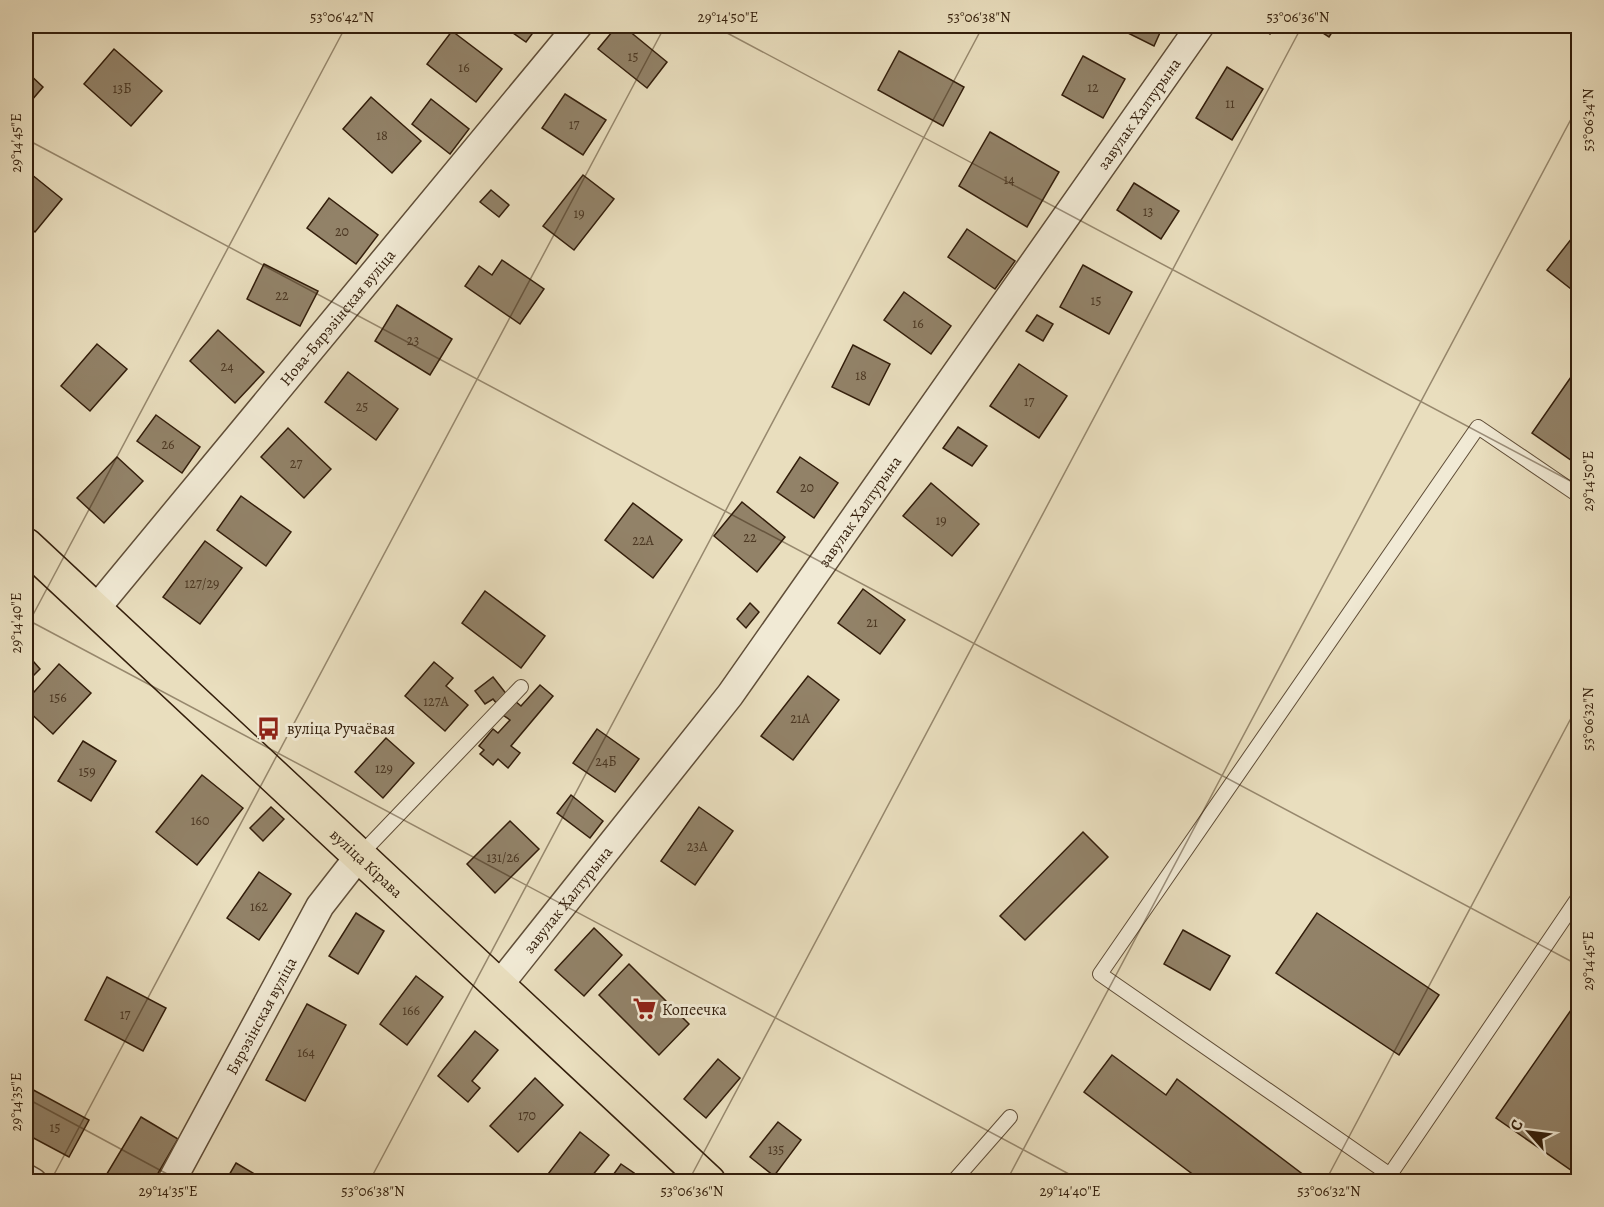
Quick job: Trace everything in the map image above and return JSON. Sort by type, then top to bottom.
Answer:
[{"type":"main road","name":"вуліца Кірава","points":[[26,545],[359,856],[500,984],[709,1182]]},
{"type":"street","name":"Нова-Бярэзінская вуліца","points":[[95,610],[578,26]]},
{"type":"street","name":"завулак Халтурына","points":[[500,984],[730,695],[1200,26]]},
{"type":"street","name":"Бярэзінская вуліца","points":[[171,1182],[320,906],[359,856]]},
{"type":"street","points":[[26,1178],[33,1182]]},
{"type":"lane","points":[[1578,495],[1478,427],[1100,974],[1387,1178],[1578,898]]},
{"type":"lane","points":[[359,856],[521,687]]},
{"type":"lane","points":[[953,1182],[1010,1117]]},
{"type":"building","points":[[503,26],[538,26],[526,42]]},
{"type":"building","points":[[617,26],[623,26],[667,62],[647,88],[598,49]]},
{"type":"building","points":[[1114,26],[1163,26],[1154,46]]},
{"type":"building","points":[[1258,26],[1277,26],[1270,34]]},
{"type":"building","points":[[1312,26],[1336,26],[1329,37]]},
{"type":"building","points":[[452,31],[502,69],[476,102],[427,64]]},
{"type":"building","points":[[114,49],[162,91],[131,126],[84,84]]},
{"type":"building","points":[[899,51],[964,87],[943,126],[878,90]]},
{"type":"building","points":[[1083,56],[1125,79],[1103,118],[1062,95]]},
{"type":"building","points":[[1227,67],[1263,89],[1232,140],[1196,118]]},
{"type":"building","points":[[26,71],[43,87],[26,107]]},
{"type":"building","points":[[565,94],[606,120],[583,155],[542,128]]},
{"type":"building","points":[[371,97],[421,141],[392,173],[343,129]]},
{"type":"building","points":[[431,99],[469,129],[450,154],[412,124]]},
{"type":"building","points":[[990,132],[1059,172],[1027,227],[959,186]]},
{"type":"building","points":[[26,170],[62,199],[35,232],[26,224]]},
{"type":"building","points":[[583,175],[614,199],[574,250],[543,226]]},
{"type":"building","points":[[1134,183],[1179,211],[1161,239],[1117,210]]},
{"type":"building","points":[[491,190],[509,205],[499,217],[480,202]]},
{"type":"building","points":[[329,198],[378,235],[356,264],[307,228]]},
{"type":"building","points":[[967,229],[1015,261],[995,289],[948,257]]},
{"type":"building","points":[[1572,238],[1578,243],[1578,279],[1571,289],[1547,270]]},
{"type":"building","points":[[502,260],[544,289],[520,324],[465,286],[479,266],[492,275]]},
{"type":"building","points":[[264,264],[318,291],[300,326],[247,299]]},
{"type":"building","points":[[1083,265],[1132,292],[1109,334],[1060,307]]},
{"type":"building","points":[[904,292],[951,326],[931,354],[884,320]]},
{"type":"building","points":[[397,305],[452,339],[430,375],[375,341]]},
{"type":"building","points":[[1037,315],[1053,324],[1043,341],[1026,331]]},
{"type":"building","points":[[218,330],[264,372],[235,403],[190,361]]},
{"type":"building","points":[[97,344],[127,369],[90,411],[61,386]]},
{"type":"building","points":[[853,345],[890,364],[869,405],[832,387]]},
{"type":"building","points":[[1019,364],[1067,396],[1039,438],[990,406]]},
{"type":"building","points":[[1578,367],[1578,465],[1532,433]]},
{"type":"building","points":[[348,372],[398,409],[376,440],[325,402]]},
{"type":"building","points":[[156,415],[200,447],[182,473],[137,441]]},
{"type":"building","points":[[958,427],[987,446],[972,466],[943,448]]},
{"type":"building","points":[[288,428],[331,469],[304,498],[261,457]]},
{"type":"building","points":[[117,457],[143,481],[104,523],[77,498]]},
{"type":"building","points":[[800,457],[838,483],[814,518],[777,492]]},
{"type":"building","points":[[931,483],[979,524],[952,556],[903,516]]},
{"type":"building","points":[[241,496],[291,532],[266,566],[217,530]]},
{"type":"building","points":[[742,502],[785,537],[757,572],[714,536]]},
{"type":"building","points":[[633,503],[682,540],[653,578],[605,540]]},
{"type":"building","points":[[205,541],[242,568],[200,624],[163,597]]},
{"type":"building","points":[[863,589],[905,620],[880,654],[838,623]]},
{"type":"building","points":[[485,591],[545,636],[521,668],[462,623]]},
{"type":"building","points":[[750,603],[759,612],[746,628],[737,619]]},
{"type":"building","points":[[26,653],[40,669],[26,683]]},
{"type":"building","points":[[434,662],[453,678],[446,686],[468,705],[445,731],[405,696]]},
{"type":"building","points":[[59,664],[91,693],[53,734],[26,709],[26,701]]},
{"type":"building","points":[[808,676],[839,700],[793,760],[761,736]]},
{"type":"building","points":[[493,677],[508,696],[497,704],[493,699],[485,704],[475,691]]},
{"type":"building","points":[[540,685],[553,696],[511,746],[520,753],[508,768],[498,759],[493,765],[480,754],[484,750],[479,746],[493,729],[498,733],[510,720],[503,715],[515,701],[521,706]]},
{"type":"building","points":[[597,729],[639,759],[615,792],[573,763]]},
{"type":"building","points":[[386,738],[414,763],[383,798],[355,772]]},
{"type":"building","points":[[83,741],[116,761],[91,801],[58,781]]},
{"type":"building","points":[[202,775],[243,808],[197,865],[156,832]]},
{"type":"building","points":[[571,795],[603,821],[590,838],[557,813]]},
{"type":"building","points":[[271,807],[284,819],[263,841],[250,828]]},
{"type":"building","points":[[699,807],[733,831],[695,885],[661,861]]},
{"type":"building","points":[[510,821],[539,849],[495,893],[467,864]]},
{"type":"building","points":[[1083,832],[1108,857],[1025,940],[1000,916]]},
{"type":"building","points":[[259,872],[291,894],[259,940],[227,918]]},
{"type":"building","points":[[356,913],[384,931],[358,974],[329,956]]},
{"type":"building","points":[[1317,913],[1439,995],[1399,1055],[1276,973]]},
{"type":"building","points":[[594,928],[622,955],[584,996],[555,970]]},
{"type":"building","points":[[1183,930],[1230,956],[1210,990],[1164,964]]},
{"type":"building","name":"Копеечка","points":[[629,964],[689,1024],[659,1055],[599,995]]},
{"type":"building","points":[[416,976],[443,997],[407,1045],[380,1024]]},
{"type":"building","points":[[107,977],[166,1008],[143,1051],[85,1020]]},
{"type":"building","points":[[1578,1000],[1578,1175],[1496,1118]]},
{"type":"building","points":[[307,1004],[346,1025],[305,1101],[266,1080]]},
{"type":"building","points":[[475,1031],[498,1050],[472,1081],[480,1088],[468,1102],[438,1076]]},
{"type":"building","points":[[1112,1055],[1166,1095],[1177,1079],[1313,1182],[1203,1182],[1084,1092]]},
{"type":"building","points":[[718,1059],[740,1078],[706,1118],[684,1099]]},
{"type":"building","points":[[535,1078],[563,1105],[518,1152],[490,1126]]},
{"type":"building","points":[[26,1086],[89,1120],[69,1157],[26,1134]]},
{"type":"building","points":[[141,1117],[178,1139],[153,1182],[113,1182],[105,1177]]},
{"type":"building","points":[[778,1122],[801,1140],[774,1176],[750,1157]]},
{"type":"building","points":[[580,1132],[609,1155],[587,1182],[542,1182]]},
{"type":"building","points":[[236,1163],[268,1182],[225,1182]]},
{"type":"building","points":[[621,1164],[634,1173],[627,1182],[608,1182]]},
{"type":"place","name":"вуліца Ручаёвая","points":[[269,728]]},
{"type":"place","name":"Копеечка","points":[[644,1009]]}]
